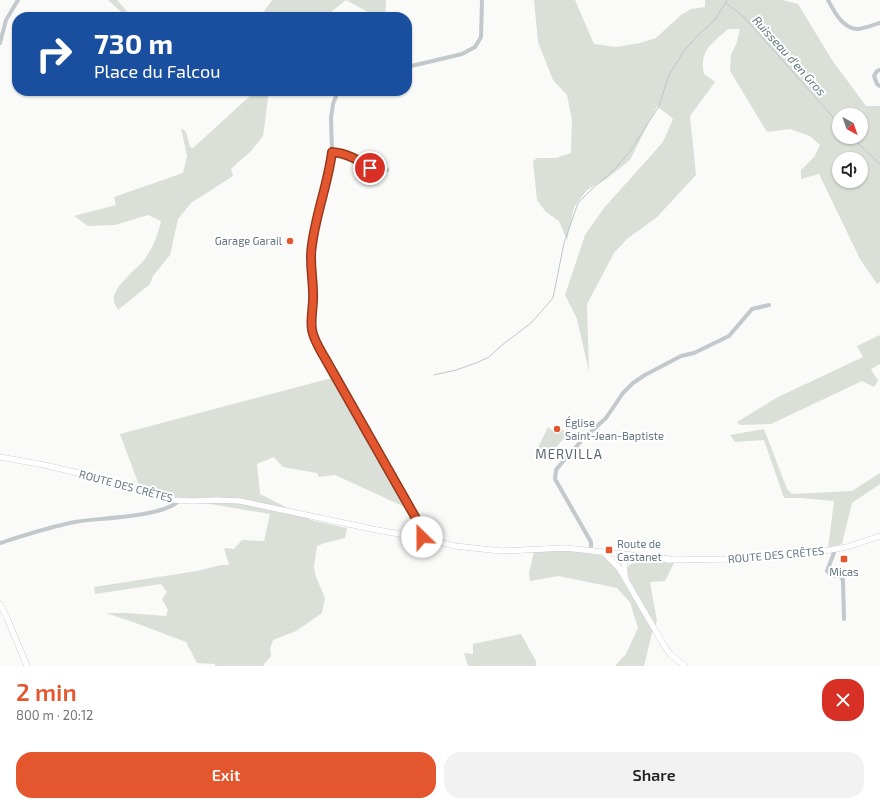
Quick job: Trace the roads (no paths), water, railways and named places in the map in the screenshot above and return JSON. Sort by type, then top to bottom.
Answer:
[{"type":"street","points":[[0,43],[6,20],[18,0]]},
{"type":"street","points":[[412,66],[462,54],[475,47],[480,41],[482,32],[482,0]]},
{"type":"street","points":[[828,0],[839,19],[848,26],[859,29],[880,23]]},
{"type":"street","points":[[878,71],[874,76],[877,84],[880,86]]},
{"type":"street","points":[[336,96],[331,118],[332,152],[329,173],[319,207],[311,245],[310,262],[314,295],[312,330],[314,338],[419,526],[423,534],[419,539]]},
{"type":"street","points":[[332,152],[363,162],[370,168],[379,166],[387,170]]},
{"type":"street","points":[[591,550],[591,542],[565,499],[555,479],[555,472],[560,465],[575,447],[606,418],[633,383],[681,356],[694,353],[724,339],[732,334],[752,309],[769,305]]},
{"type":"street","name":"ROUTE DES CRÊTES","points":[[0,457],[73,471],[155,495],[179,500],[240,501],[439,543],[486,550],[501,551],[565,548],[591,550],[633,559],[733,559],[834,550],[880,536]]},
{"type":"street","points":[[0,543],[75,522],[135,516],[166,508],[176,504],[179,500]]},
{"type":"street","name":"ROUTE DES CRÊTES","points":[[591,550],[606,555],[670,559]]},
{"type":"street","points":[[834,550],[827,571],[831,575],[840,576],[844,580],[844,619]]},
{"type":"street","points":[[606,555],[622,567]]},
{"type":"street","points":[[624,557],[622,567],[626,580],[665,648],[685,666]]},
{"type":"street","points":[[622,567],[633,559]]},
{"type":"street","points":[[0,604],[27,666]]},
{"type":"waterway","points":[[434,375],[456,370],[489,357],[531,323],[553,298],[564,243],[578,203],[613,171],[631,150],[659,106],[669,75],[684,51],[696,37],[715,20],[727,0]]},
{"type":"waterway","name":"Ruisseau d'en Gros","points":[[726,3],[745,18],[832,116]]},
{"type":"waterway","name":"Ruisseau d'en Gros","points":[[859,144],[880,164]]},
{"type":"place","name":"Garage Garail","points":[[290,241]]},
{"type":"place","name":"Église Saint-Jean-Baptiste","points":[[557,429]]},
{"type":"place","name":"Route de Castanet","points":[[609,550]]},
{"type":"place","name":"Micas","points":[[844,559]]},
{"type":"district","name":"MERVILLA","points":[[569,454]]}]
